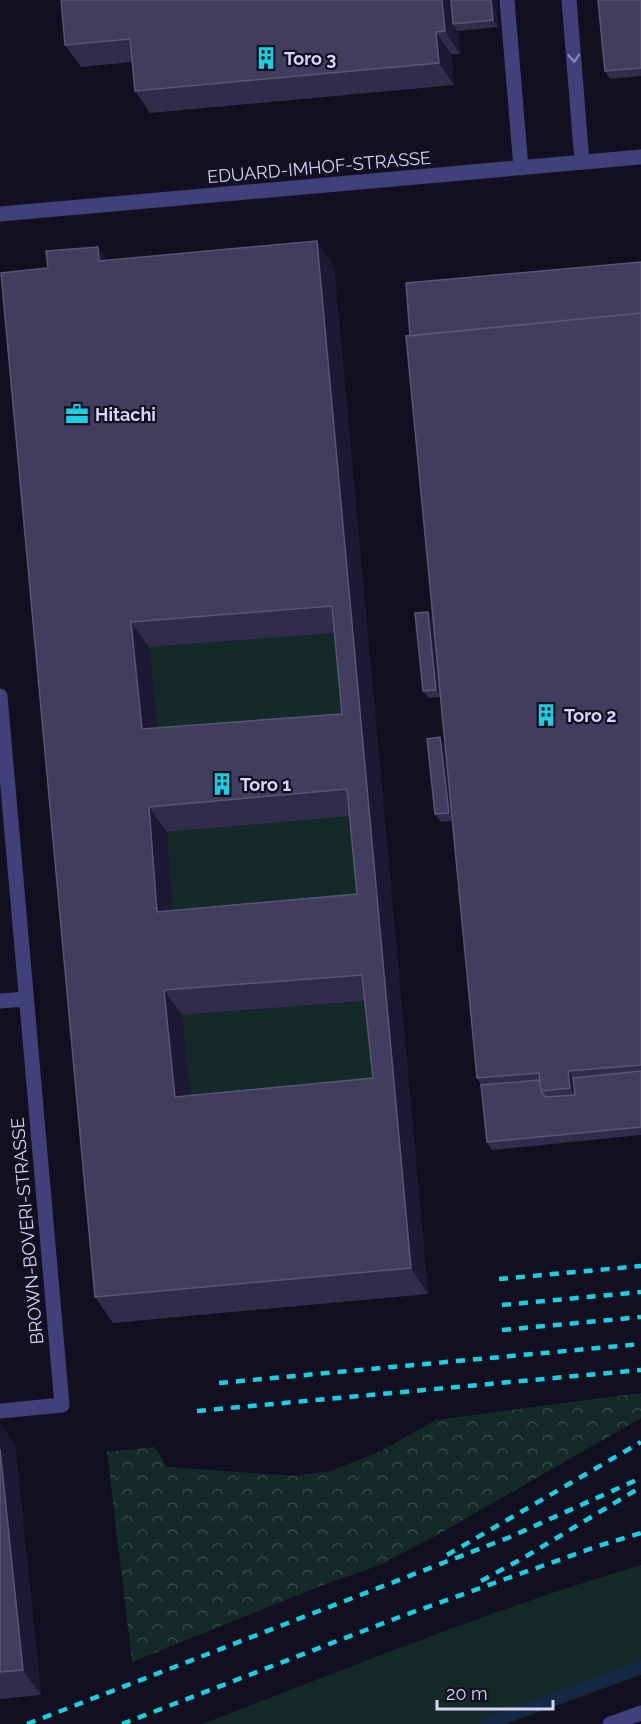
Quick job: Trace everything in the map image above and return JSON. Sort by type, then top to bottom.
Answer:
[{"type":"street","points":[[507,0],[521,168]]},
{"type":"street","points":[[569,0],[582,162]]},
{"type":"street","name":"EDUARD-IMHOF-STRASSE","points":[[0,214],[641,157]]},
{"type":"street","name":"BROWN-BOVERI-STRASSE","points":[[0,696],[62,1405],[0,1411]]},
{"type":"street","points":[[0,1001],[26,999]]},
{"type":"street","points":[[610,1724],[640,1717]]},
{"type":"green space","points":[[349,631],[360,740],[160,754],[149,647]]},
{"type":"green space","points":[[365,814],[375,919],[175,937],[167,832]]},
{"type":"green space","points":[[380,1000],[391,1103],[193,1122],[182,1015]]},
{"type":"green space","points":[[641,1393],[641,1418],[437,1535],[380,1565],[323,1585],[132,1662],[107,1452],[155,1447],[167,1467],[295,1476],[331,1471],[381,1451],[436,1420]]},
{"type":"green space","points":[[641,1565],[641,1675],[506,1724],[202,1724],[475,1620]]},
{"type":"building","name":"Toro 3","points":[[61,0],[442,0],[445,31],[436,32],[439,63],[135,91],[130,39],[65,45]]},
{"type":"building","points":[[451,0],[491,0],[493,20],[453,24]]},
{"type":"building","points":[[598,0],[641,0],[641,68],[605,71]]},
{"type":"building","name":"Toro 1","points":[[317,241],[411,1268],[95,1297],[1,273],[48,268],[46,251],[98,247],[99,261]],"holes":[[[332,606],[342,714],[142,729],[131,622]],[[347,789],[357,894],[157,912],[149,807]],[[362,975],[373,1078],[175,1097],[164,990]]]},
{"type":"building","points":[[641,262],[641,313],[410,336],[406,283]]},
{"type":"building","name":"Toro 2","points":[[641,313],[641,1065],[568,1071],[570,1088],[541,1091],[539,1073],[477,1078],[406,336]]},
{"type":"building","points":[[428,612],[436,690],[423,691],[415,613]]},
{"type":"building","points":[[440,737],[449,813],[435,814],[427,739]]},
{"type":"building","points":[[641,1071],[641,1127],[487,1142],[481,1085],[539,1080],[545,1097],[575,1095],[573,1078]]},
{"type":"building","points":[[0,1449],[23,1670],[0,1672]]},
{"type":"waterway","points":[[485,1724],[641,1667]]},
{"type":"railway","points":[[499,1279],[641,1266]]},
{"type":"railway","points":[[502,1305],[641,1292]]},
{"type":"railway","points":[[502,1330],[641,1317]]},
{"type":"railway","points":[[219,1383],[641,1344]]},
{"type":"railway","points":[[197,1411],[641,1370]]},
{"type":"railway","points":[[447,1555],[641,1442]]},
{"type":"railway","points":[[27,1724],[510,1537],[641,1478]]},
{"type":"railway","points":[[481,1581],[641,1487]]},
{"type":"railway","points":[[122,1724],[402,1616],[598,1546],[641,1533]]},
{"type":"place","name":"Toro 3","points":[[266,58]]},
{"type":"place","name":"Hitachi","points":[[77,414]]},
{"type":"place","name":"Toro 2","points":[[546,715]]},
{"type":"place","name":"Toro 1","points":[[222,784]]}]
